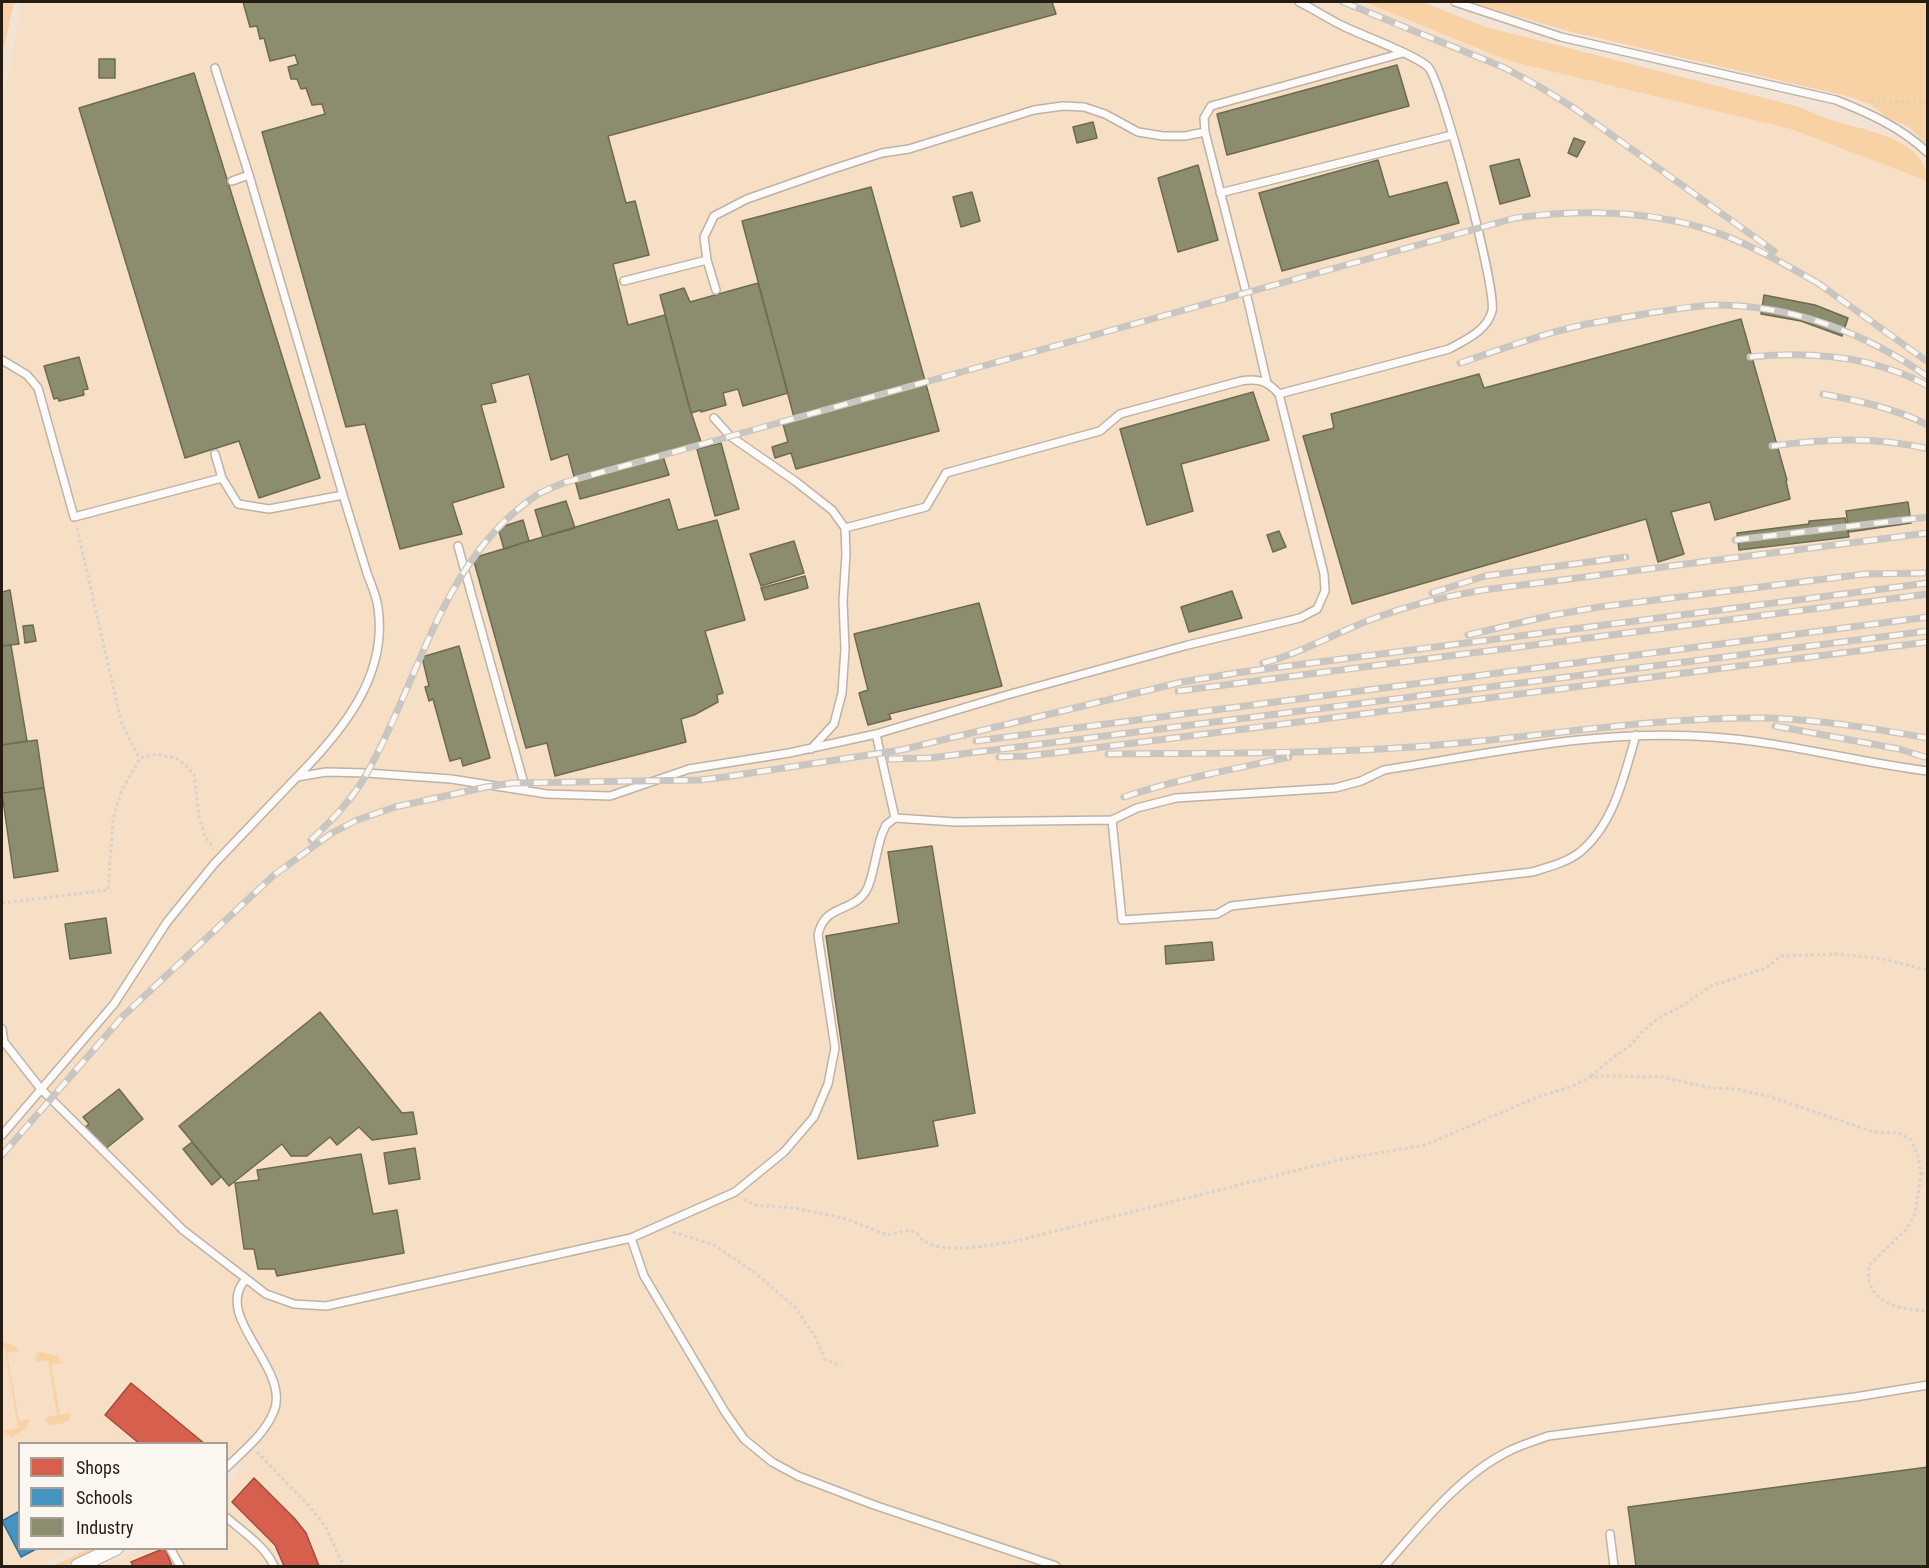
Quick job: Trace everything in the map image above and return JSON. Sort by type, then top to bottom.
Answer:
[{"type":"street","points":[[78,1566],[112,1550]]},
{"type":"lane","points":[[1279,394],[1449,349],[1471,337],[1486,324],[1492,310],[1491,287],[1452,135],[1438,87],[1428,67],[1403,53],[1342,26],[1299,2]]},
{"type":"lane","points":[[1455,2],[1561,37],[1836,100],[1877,117],[1928,153]]},
{"type":"lane","points":[[1267,383],[1204,132],[1204,118],[1211,106],[1403,53]]},
{"type":"lane","points":[[2,1135],[114,1004],[167,922],[221,856],[329,744],[350,715],[366,687],[378,650],[378,608],[215,68]]},
{"type":"lane","points":[[716,290],[707,260],[704,237],[714,216],[747,199],[882,153],[909,149],[1034,110],[1063,106],[1084,107],[1106,114],[1138,132],[1163,136],[1185,136],[1204,132]]},
{"type":"lane","points":[[1220,193],[1452,135]]},
{"type":"lane","points":[[232,181],[249,175]]},
{"type":"lane","points":[[624,281],[707,260]]},
{"type":"lane","points":[[2,360],[27,375],[38,388],[74,517],[222,478]]},
{"type":"lane","points":[[297,777],[326,772],[413,776],[451,779],[547,794],[610,796],[689,769],[811,749],[876,734],[1177,648],[1300,618],[1317,609],[1325,591],[1324,574],[1279,394],[1267,383],[1255,379],[1120,414],[1100,431],[946,473],[926,507],[845,528]]},
{"type":"lane","points":[[714,417],[730,436],[832,510],[845,528],[843,601],[845,649],[842,693],[834,724],[811,749]]},
{"type":"lane","points":[[215,454],[222,478],[238,504],[269,509],[343,495]]},
{"type":"lane","points":[[458,546],[526,791]]},
{"type":"lane","points":[[876,734],[895,818]]},
{"type":"lane","points":[[1112,820],[1122,920],[1217,914],[1231,906],[1532,872],[1560,863],[1580,852],[1602,827],[1620,790],[1636,735]]},
{"type":"lane","points":[[2,1029],[4,1042],[41,1089],[183,1230],[266,1294],[294,1304],[326,1306],[631,1238],[735,1192],[784,1152],[814,1117],[828,1084],[836,1048],[818,935],[821,923],[831,913],[856,902],[867,889],[885,825],[895,818],[955,822],[1112,820],[1137,808],[1176,798],[1335,788],[1361,781],[1384,770],[1540,743],[1636,735],[1711,737],[1754,741],[1928,771]]},
{"type":"lane","points":[[631,1238],[644,1276],[725,1412],[744,1439],[772,1462],[798,1476],[874,1505],[1056,1566]]},
{"type":"lane","points":[[228,1466],[268,1421],[277,1400],[272,1376],[241,1320],[236,1296],[239,1287],[246,1279]]},
{"type":"lane","points":[[1385,1566],[1427,1518],[1475,1473],[1509,1451],[1548,1436],[1855,1397],[1928,1385]]},
{"type":"lane","points":[[228,1519],[263,1549],[274,1566]]},
{"type":"lane","points":[[1610,1534],[1614,1566]]},
{"type":"lane","points":[[171,1550],[180,1566]]},
{"type":"path","points":[[1866,101],[1928,102]]},
{"type":"path","points":[[74,517],[122,721],[140,758]]},
{"type":"path","points":[[2,903],[108,890],[112,820],[122,792],[140,758],[156,754],[178,759],[194,774],[199,817],[205,837],[221,856]]},
{"type":"path","points":[[735,1192],[754,1205],[795,1208],[847,1219],[887,1235],[909,1230],[917,1233],[921,1240],[930,1246],[941,1248],[1012,1242],[1338,1160],[1425,1145],[1590,1077],[1630,1046],[1658,1018],[1682,1006],[1711,986],[1766,968],[1781,956],[1838,954],[1883,959],[1928,970]]},
{"type":"path","points":[[1590,1077],[1662,1077],[1712,1088],[1737,1089],[1771,1097],[1874,1132],[1899,1132],[1911,1140],[1918,1156],[1921,1174],[1915,1214],[1906,1230],[1869,1265],[1870,1283],[1881,1300],[1902,1309],[1928,1311]]},
{"type":"path","points":[[1921,1174],[1928,1173]]},
{"type":"path","points":[[654,1228],[714,1245],[754,1272],[795,1307],[815,1336],[825,1359],[841,1366]]},
{"type":"path","points":[[249,1445],[316,1514],[326,1528],[344,1566]]},
{"type":"shaded area","points":[[2,2],[14,2],[2,57]]},
{"type":"shaded area","points":[[22,2],[1365,2],[1509,61],[1791,129],[1927,181],[1927,1566],[101,1566],[141,1550],[228,1550],[228,1485],[242,1469],[228,1457],[228,1442],[18,1442],[18,1550],[69,1550],[37,1566],[2,1566],[2,94],[5,92]]},
{"type":"shaded area","points":[[1365,2],[1422,2],[1486,27],[1796,106],[1831,120],[1875,132],[1905,145],[1917,155],[1924,166],[1927,181],[1791,129],[1509,61]]},
{"type":"shaded area","points":[[1469,2],[1927,2],[1927,145],[1909,127],[1888,118],[1871,105],[1851,97],[1564,30]]},
{"type":"shaded area","points":[[2,1342],[15,1346],[19,1351],[7,1353],[19,1421],[30,1419],[27,1427],[11,1438],[4,1431],[18,1428],[5,1348],[2,1348]]},
{"type":"shaded area","points":[[41,1352],[58,1356],[62,1363],[51,1365],[60,1415],[71,1413],[69,1420],[64,1423],[48,1425],[45,1418],[57,1415],[48,1360],[35,1362],[36,1354]]},
{"type":"shaded area","points":[[86,1550],[98,1550],[65,1566],[53,1566]]},
{"type":"building: Shops","points":[[131,1383],[203,1442],[138,1442],[105,1415]]},
{"type":"building: Shops","points":[[254,1478],[306,1533],[319,1566],[284,1566],[275,1545],[232,1502]]},
{"type":"building: Shops","points":[[160,1550],[166,1550],[172,1566],[133,1566],[131,1562]]},
{"type":"building: Schools","points":[[18,1512],[18,1550],[34,1550],[21,1557],[2,1521]]},
{"type":"building: Industry","points":[[243,2],[1052,2],[1056,14],[608,136],[626,203],[635,201],[649,255],[613,264],[628,325],[665,315],[688,403],[701,442],[662,453],[669,475],[580,499],[568,454],[551,460],[529,374],[491,384],[496,402],[481,405],[504,487],[452,503],[462,534],[400,549],[365,424],[346,427],[262,132],[325,114],[322,104],[312,105],[306,88],[301,89],[297,79],[291,79],[288,67],[298,64],[295,55],[270,61],[264,38],[260,39],[257,26],[250,27]]},
{"type":"building: Industry","points":[[99,59],[115,59],[115,78],[99,78]]},
{"type":"building: Industry","points":[[1397,65],[1409,106],[1227,155],[1217,114]]},
{"type":"building: Industry","points":[[194,73],[320,478],[259,498],[239,441],[185,458],[79,108]]},
{"type":"building: Industry","points":[[1093,122],[1097,138],[1077,143],[1073,127]]},
{"type":"building: Industry","points":[[1574,138],[1585,142],[1577,157],[1568,153]]},
{"type":"building: Industry","points":[[1519,159],[1530,196],[1500,204],[1490,166]]},
{"type":"building: Industry","points":[[1378,160],[1389,197],[1447,182],[1459,223],[1282,271],[1259,193]]},
{"type":"building: Industry","points":[[1198,165],[1218,240],[1178,252],[1158,178]]},
{"type":"building: Industry","points":[[871,187],[939,431],[796,469],[791,453],[775,458],[772,447],[788,442],[783,424],[795,421],[742,221]]},
{"type":"building: Industry","points":[[972,192],[980,221],[961,227],[953,197]]},
{"type":"building: Industry","points":[[758,283],[788,393],[743,406],[738,389],[723,393],[726,405],[691,413],[660,295],[684,288],[690,302]]},
{"type":"building: Industry","points":[[1764,295],[1815,305],[1848,318],[1842,336],[1801,321],[1761,314]]},
{"type":"building: Industry","points":[[1741,319],[1787,480],[1790,499],[1715,520],[1710,502],[1671,512],[1684,554],[1658,562],[1646,519],[1352,604],[1303,436],[1334,428],[1331,414],[1479,374],[1484,388]]},
{"type":"building: Industry","points":[[79,357],[88,389],[83,390],[84,395],[59,401],[58,398],[54,399],[44,366]]},
{"type":"building: Industry","points":[[1253,392],[1269,440],[1181,464],[1193,511],[1147,525],[1120,429]]},
{"type":"building: Industry","points":[[721,443],[739,509],[715,516],[697,449]]},
{"type":"building: Industry","points":[[669,499],[678,530],[717,520],[745,620],[705,631],[723,693],[717,695],[718,702],[681,719],[686,742],[555,776],[547,743],[526,748],[473,558]]},
{"type":"building: Industry","points":[[566,501],[575,528],[543,537],[535,510]]},
{"type":"building: Industry","points":[[1908,502],[1911,523],[1849,532],[1846,511]]},
{"type":"building: Industry","points":[[1845,518],[1849,537],[1739,550],[1737,533],[1809,524],[1809,521]]},
{"type":"building: Industry","points":[[523,520],[529,541],[504,549],[498,528]]},
{"type":"building: Industry","points":[[1279,531],[1286,547],[1273,552],[1267,535]]},
{"type":"building: Industry","points":[[794,541],[804,573],[761,586],[750,554]]},
{"type":"building: Industry","points":[[805,576],[808,588],[765,600],[761,588]]},
{"type":"building: Industry","points":[[10,590],[19,644],[2,646],[2,592]]},
{"type":"building: Industry","points":[[1232,591],[1242,618],[1189,632],[1181,607]]},
{"type":"building: Industry","points":[[979,603],[1002,686],[889,714],[891,719],[868,725],[859,693],[868,690],[854,634]]},
{"type":"building: Industry","points":[[33,625],[36,641],[25,643],[23,626]]},
{"type":"building: Industry","points":[[11,645],[27,741],[2,745],[2,646]]},
{"type":"building: Industry","points":[[459,646],[490,758],[463,766],[461,758],[450,761],[433,699],[429,701],[425,687],[429,686],[422,657]]},
{"type":"building: Industry","points":[[37,740],[44,788],[2,793],[2,745]]},
{"type":"building: Industry","points":[[44,788],[58,871],[14,878],[2,793]]},
{"type":"building: Industry","points":[[932,846],[975,1113],[933,1121],[938,1146],[858,1159],[826,936],[899,923],[888,852]]},
{"type":"building: Industry","points":[[106,918],[111,953],[70,959],[65,924]]},
{"type":"building: Industry","points":[[1212,942],[1214,960],[1166,964],[1165,946]]},
{"type":"building: Industry","points":[[320,1012],[402,1113],[413,1112],[417,1134],[372,1140],[359,1127],[337,1145],[330,1137],[307,1156],[291,1156],[282,1144],[229,1186],[179,1126]]},
{"type":"building: Industry","points":[[119,1089],[143,1119],[104,1150],[85,1127],[89,1124],[83,1117]]},
{"type":"building: Industry","points":[[192,1142],[221,1177],[212,1185],[183,1149]]},
{"type":"building: Industry","points":[[415,1148],[420,1179],[389,1184],[384,1153]]},
{"type":"building: Industry","points":[[361,1154],[373,1214],[397,1210],[404,1253],[277,1276],[275,1269],[258,1269],[254,1249],[244,1249],[235,1183],[259,1180],[257,1170]]},
{"type":"building: Industry","points":[[1928,1467],[1928,1566],[1636,1566],[1628,1507]]},
{"type":"railway","points":[[1343,2],[1505,68],[1540,87],[1574,108],[1774,251]]},
{"type":"railway","points":[[311,840],[349,800],[367,773],[386,737],[436,622],[455,586],[478,552],[505,521],[537,495],[566,482],[1515,218],[1601,213],[1629,214],[1686,223],[1713,231],[1750,247],[1821,285]]},
{"type":"railway","points":[[1815,281],[1928,362]]},
{"type":"railway","points":[[1460,363],[1587,324],[1684,308],[1719,305],[1775,310],[1828,325],[1880,347],[1928,377]]},
{"type":"railway","points":[[1750,357],[1796,355],[1841,358],[1886,368],[1928,386]]},
{"type":"railway","points":[[1823,394],[1863,402],[1928,425]]},
{"type":"railway","points":[[1772,446],[1869,440],[1928,449]]},
{"type":"railway","points":[[1735,540],[1928,517]]},
{"type":"railway","points":[[1263,663],[1292,654],[1388,613],[1469,592],[1928,533]]},
{"type":"railway","points":[[1432,593],[1485,576],[1626,557]]},
{"type":"railway","points":[[1468,635],[1599,607],[1865,574],[1928,573]]},
{"type":"railway","points":[[2,1155],[123,1016],[274,875],[332,833],[357,820],[395,807],[513,783],[700,780],[725,777],[901,750],[1182,682],[1242,672],[1928,583]]},
{"type":"railway","points":[[1178,691],[1928,594]]},
{"type":"railway","points":[[976,741],[1928,617]]},
{"type":"railway","points":[[889,759],[929,758],[1928,631]]},
{"type":"railway","points":[[999,757],[1079,750],[1928,642]]},
{"type":"railway","points":[[1108,754],[1260,753],[1374,749],[1457,743],[1636,724],[1725,718],[1810,721],[1928,738]]},
{"type":"railway","points":[[1775,726],[1899,749],[1928,758]]},
{"type":"railway","points":[[1124,797],[1185,780],[1289,757]]}]
